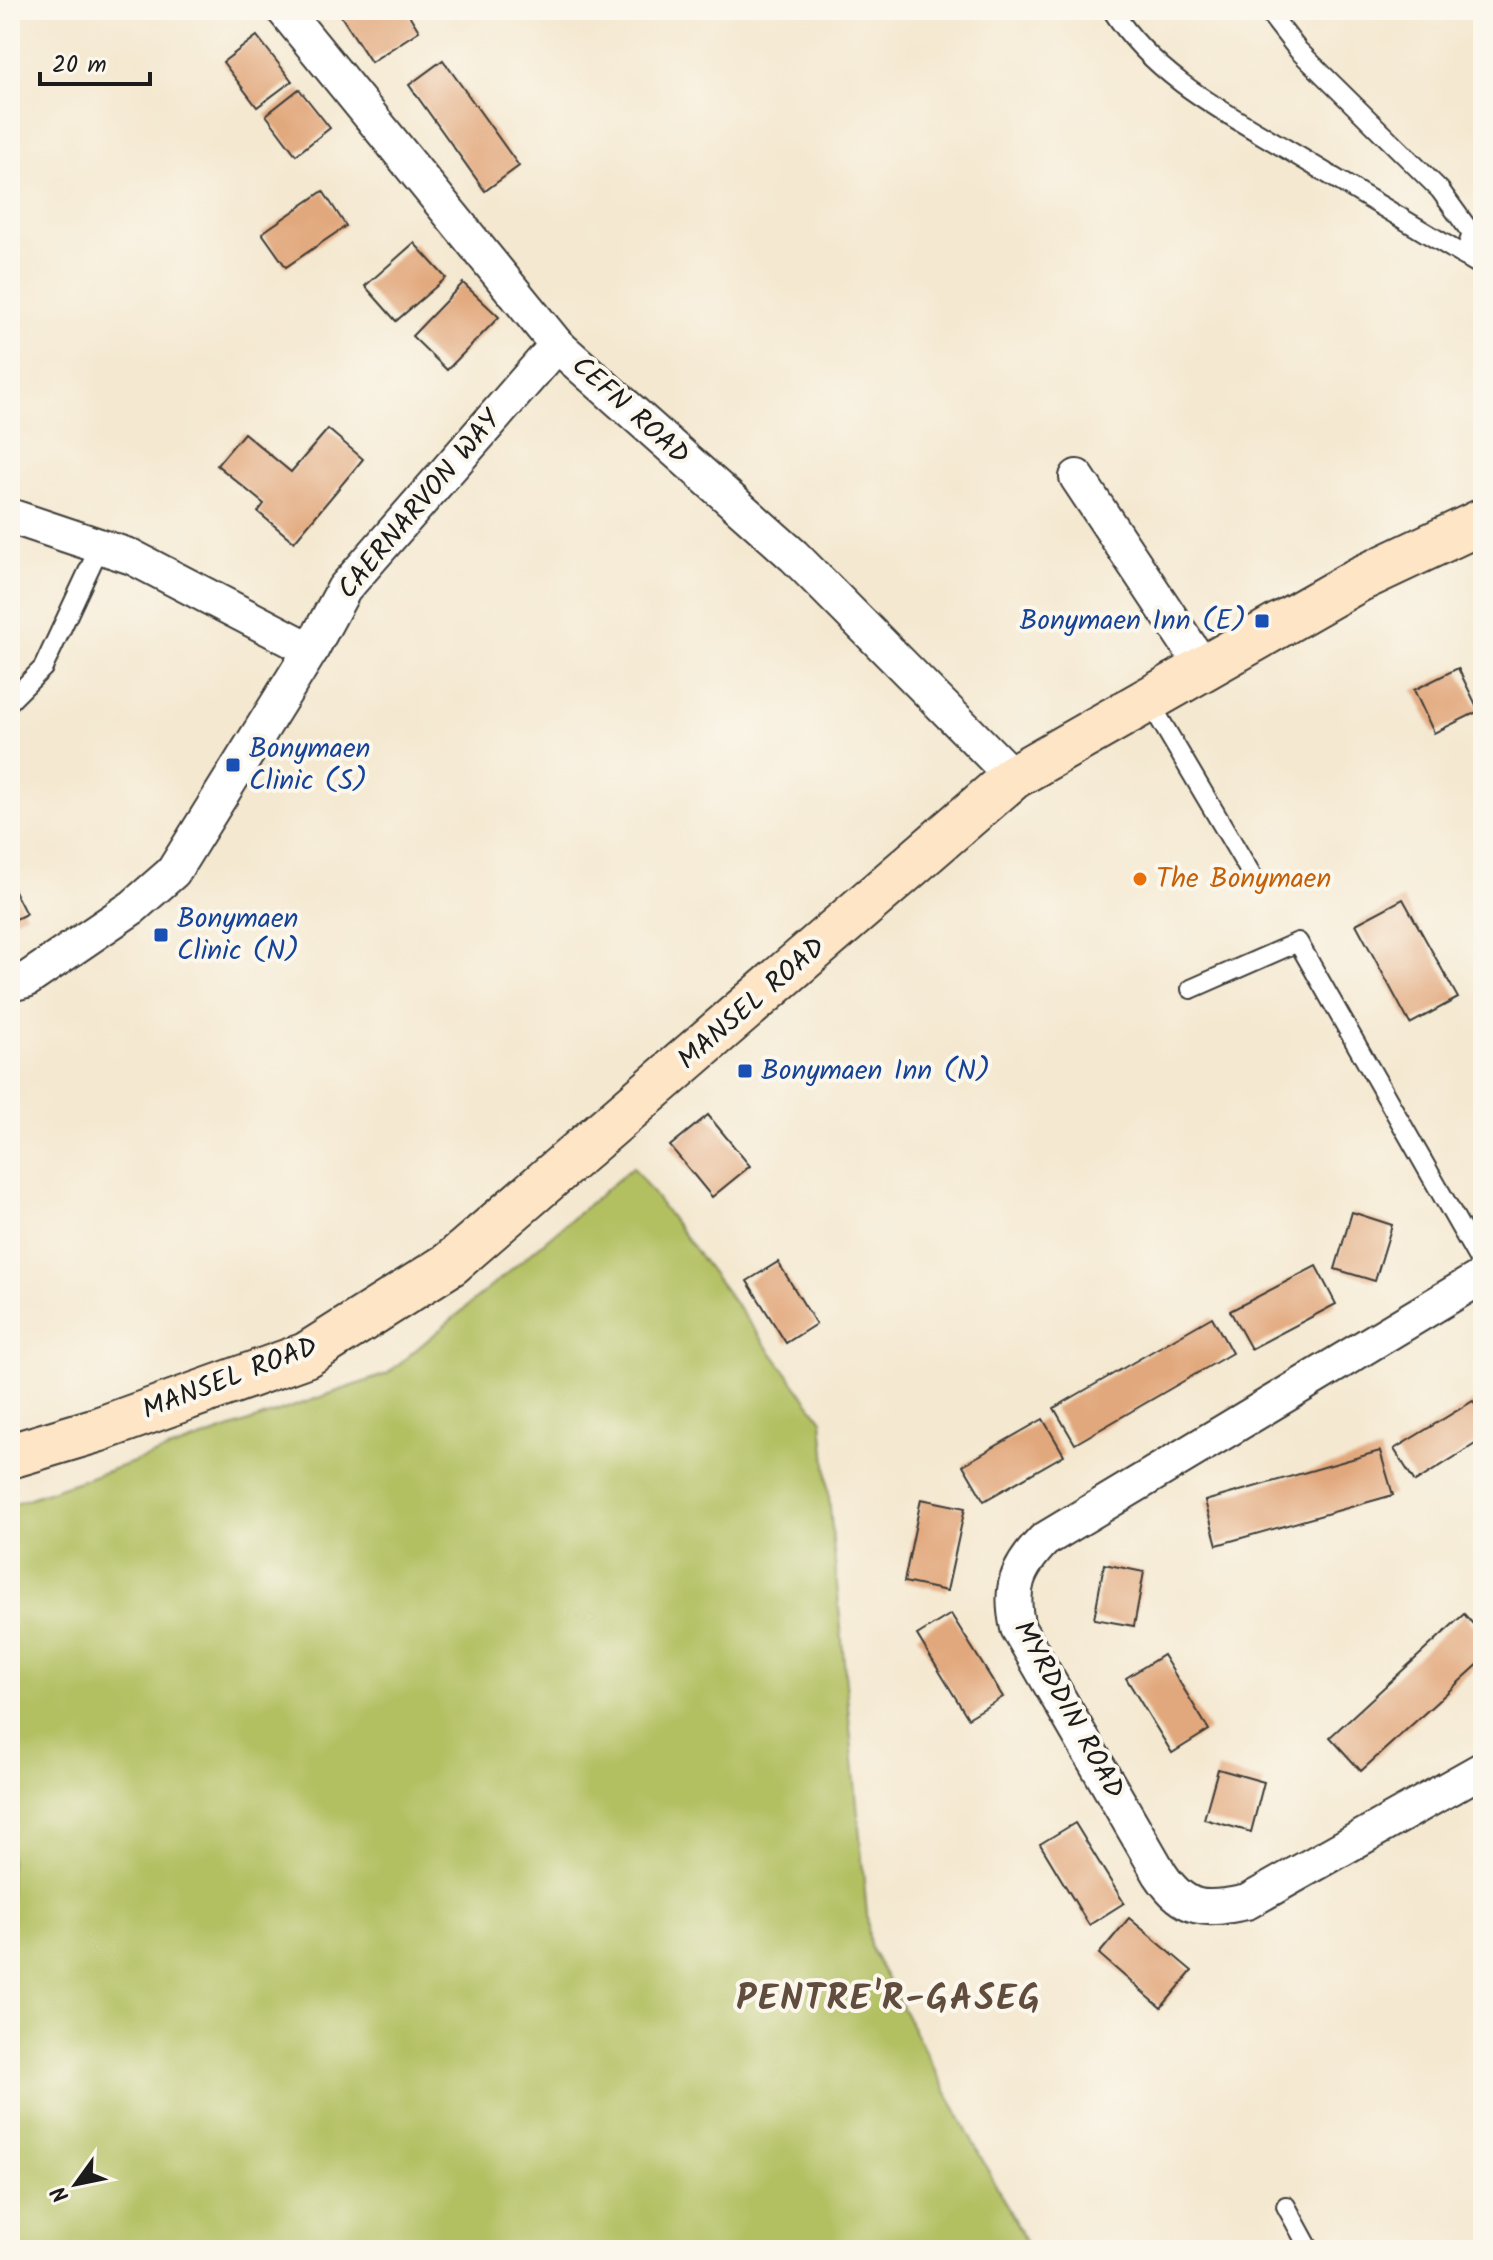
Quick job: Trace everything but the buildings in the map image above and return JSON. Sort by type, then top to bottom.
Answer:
[{"type":"street","name":"CEFN ROAD","points":[[284,10],[557,345],[794,556],[1013,777]]},
{"type":"street","name":"CAERNARVON WAY","points":[[10,984],[26,980],[133,907],[173,872],[311,650],[344,589],[557,345]]},
{"type":"street","points":[[1077,477],[1205,670]]},
{"type":"street","points":[[10,516],[132,557],[311,650]]},
{"type":"street","name":"MANSEL ROAD","points":[[10,1456],[97,1430],[306,1355],[450,1264],[1013,777],[1360,579],[1483,521]]},
{"type":"street","name":"MYRDDIN ROAD","points":[[1483,1276],[1044,1540],[1026,1559],[1016,1581],[1013,1605],[1018,1628],[1160,1874],[1171,1891],[1192,1906],[1215,1909],[1247,1902],[1483,1769]]},
{"type":"lane","points":[[1112,10],[1128,35],[1181,84],[1483,267]]},
{"type":"lane","points":[[1267,10],[1298,50],[1440,190],[1472,234],[1464,256]]},
{"type":"lane","points":[[10,701],[43,668],[100,546]]},
{"type":"lane","points":[[1149,701],[1253,877]]},
{"type":"lane","points":[[1191,989],[1298,942],[1483,1267]]},
{"type":"lane","points":[[1286,2206],[1310,2250]]},
{"type":"green space","points":[[633,1167],[822,1420],[870,1947],[1030,2250],[10,2250],[10,1505],[387,1374]]},
{"type":"place","name":"Bonymaen Inn (E)","points":[[1262,621]]},
{"type":"place","name":"Bonymaen Clinic (S)","points":[[233,765]]},
{"type":"place","name":"The Bonymaen","points":[[1140,879]]},
{"type":"place","name":"Bonymaen Clinic (N)","points":[[161,935]]},
{"type":"place","name":"Bonymaen Inn (N)","points":[[745,1071]]},
{"type":"district","name":"PENTRE'R-GASEG","points":[[889,1999]]}]
